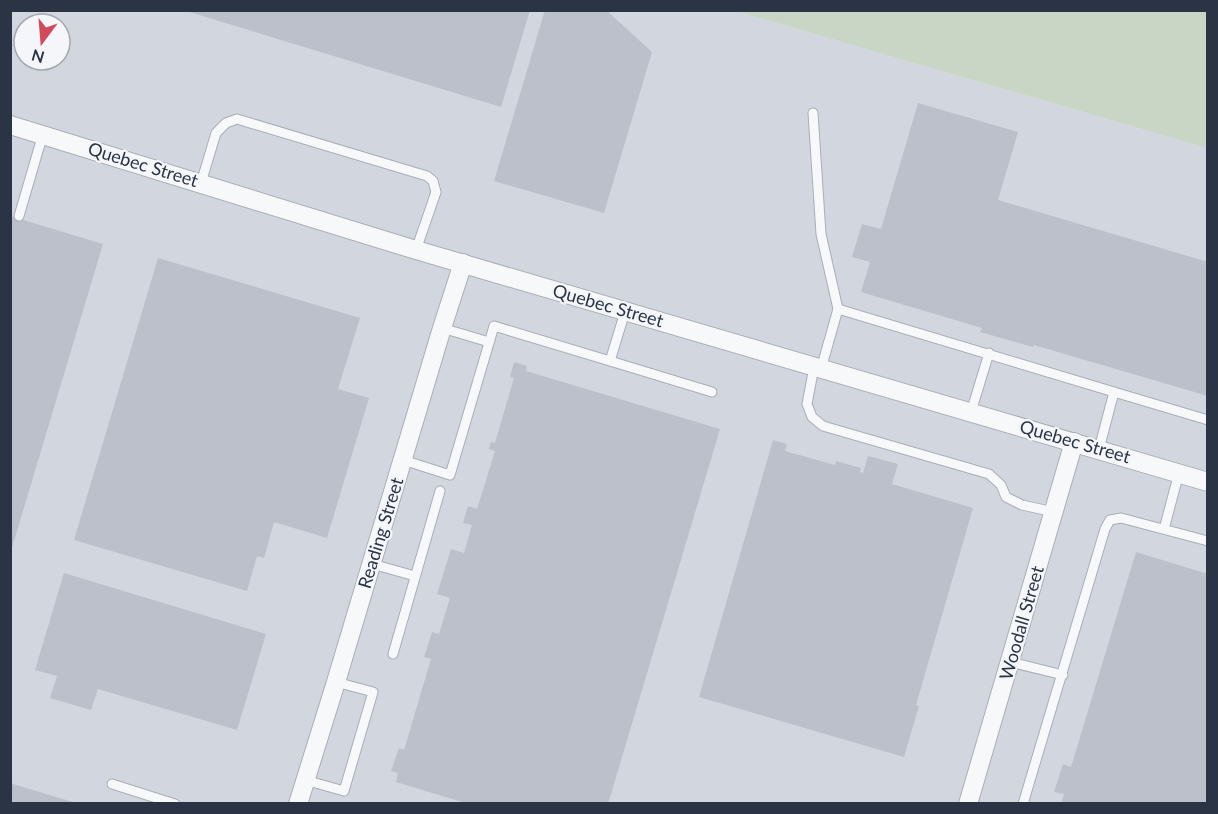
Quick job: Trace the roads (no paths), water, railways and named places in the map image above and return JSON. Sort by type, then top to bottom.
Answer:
[{"type":"street","name":"Quebec Street","points":[[10,125],[416,250],[1208,482]]},
{"type":"street","name":"Reading Street","points":[[298,804],[463,263]]},
{"type":"street","name":"Woodall Street","points":[[968,804],[1074,442]]},
{"type":"lane","points":[[813,112],[821,234],[838,309],[807,404],[812,417],[823,426],[988,474],[1001,485],[1006,497],[1022,505],[1054,512]]},
{"type":"lane","points":[[201,183],[216,133],[226,123],[237,119],[427,176],[434,181],[436,192],[416,250]]},
{"type":"lane","points":[[19,216],[43,134]]},
{"type":"lane","points":[[838,309],[1208,420]]},
{"type":"lane","points":[[610,361],[625,312]]},
{"type":"lane","points":[[403,460],[450,475],[494,326],[712,392]]},
{"type":"lane","points":[[442,328],[489,342]]},
{"type":"lane","points":[[971,412],[989,353]]},
{"type":"lane","points":[[1099,449],[1114,392]]},
{"type":"lane","points":[[1164,529],[1179,474]]},
{"type":"lane","points":[[393,654],[440,491]]},
{"type":"lane","points":[[1023,804],[1105,529],[1110,520],[1122,518],[1208,541]]},
{"type":"lane","points":[[372,564],[415,576]]},
{"type":"lane","points":[[1010,662],[1063,675]]},
{"type":"lane","points":[[305,780],[344,791],[373,692],[336,682]]},
{"type":"lane","points":[[112,784],[175,804]]}]
